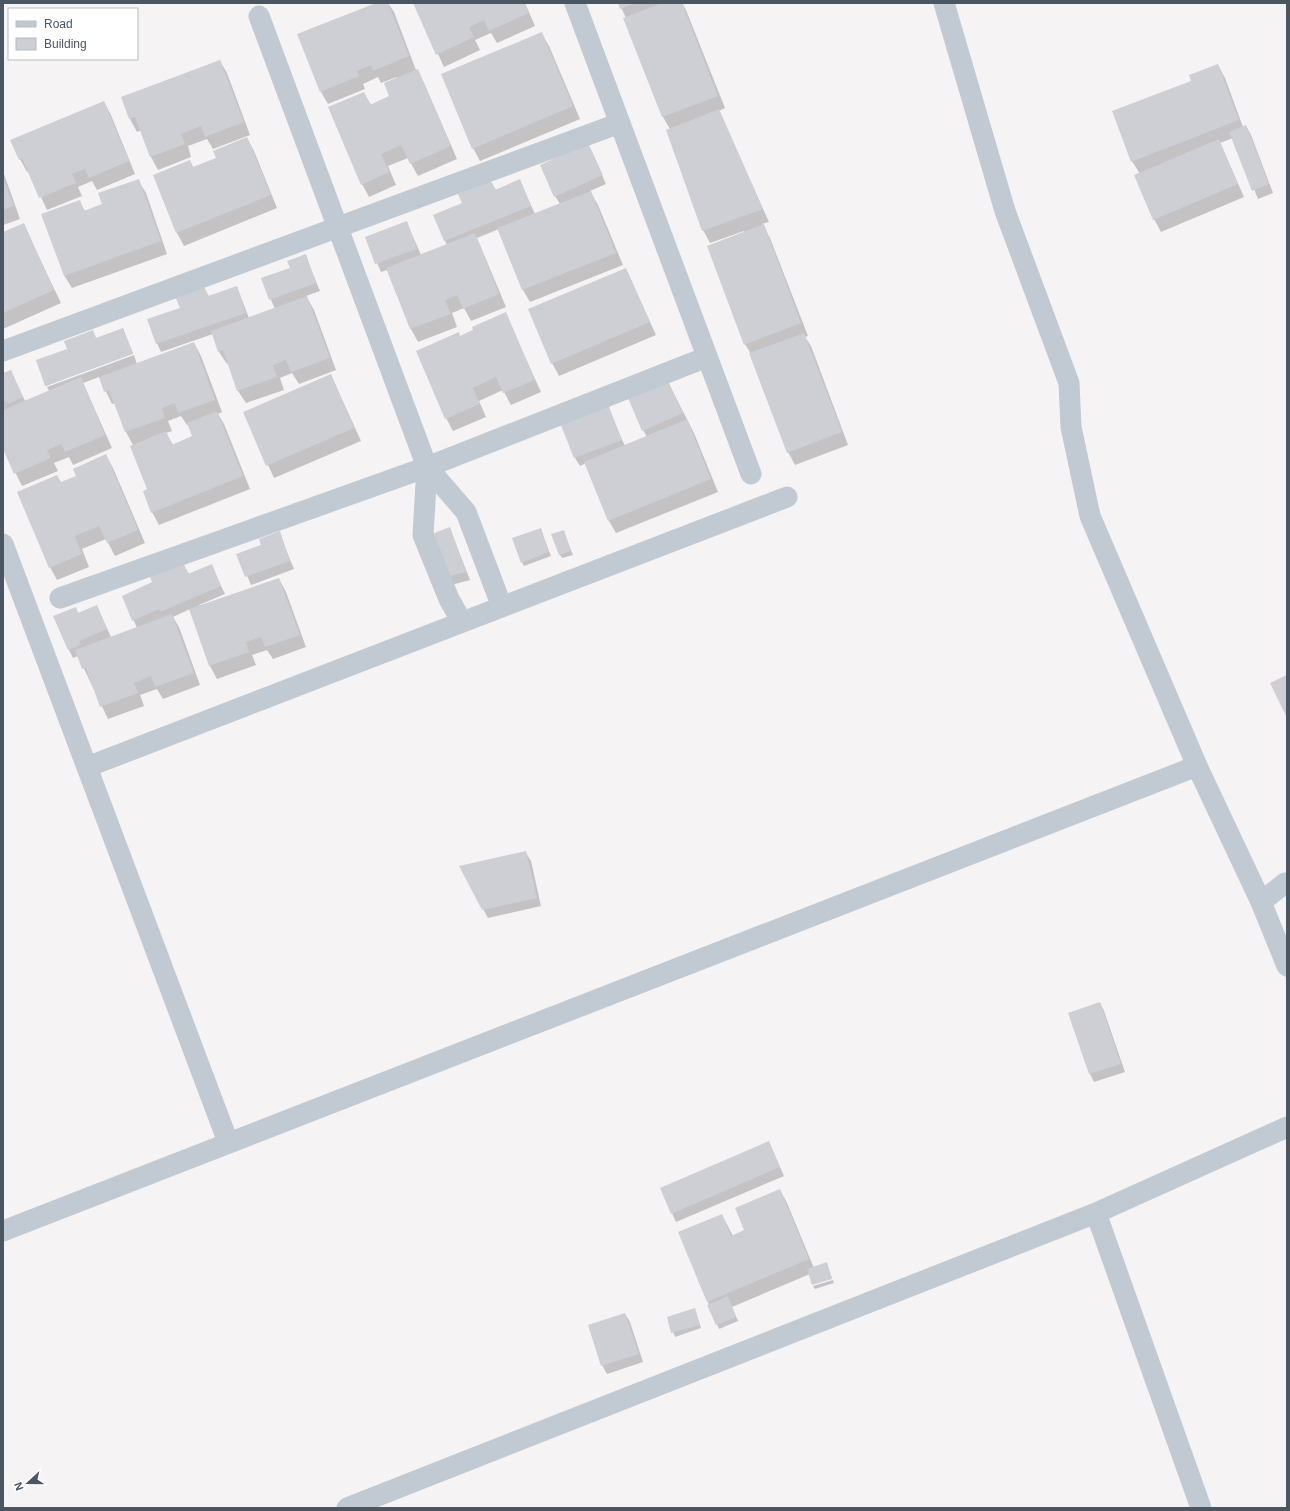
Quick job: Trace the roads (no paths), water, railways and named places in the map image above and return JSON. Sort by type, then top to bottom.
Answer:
[{"type":"street","points":[[575,3],[751,474]]},
{"type":"street","points":[[944,3],[1005,211],[1069,383],[1071,428],[1090,516],[1197,766],[1261,902],[1287,966]]},
{"type":"street","points":[[258,16],[427,467],[466,512],[502,607]]},
{"type":"street","points":[[3,351],[620,123]]},
{"type":"street","points":[[60,598],[427,467],[707,357]]},
{"type":"street","points":[[427,467],[424,535],[449,599],[462,622]]},
{"type":"street","points":[[87,767],[787,497]]},
{"type":"street","points":[[3,544],[228,1142]]},
{"type":"street","points":[[3,1231],[228,1142],[1197,766]]},
{"type":"street","points":[[1261,902],[1285,883]]},
{"type":"street","points":[[347,1508],[1096,1213],[1287,1127]]},
{"type":"street","points":[[1096,1213],[1201,1508]]}]
